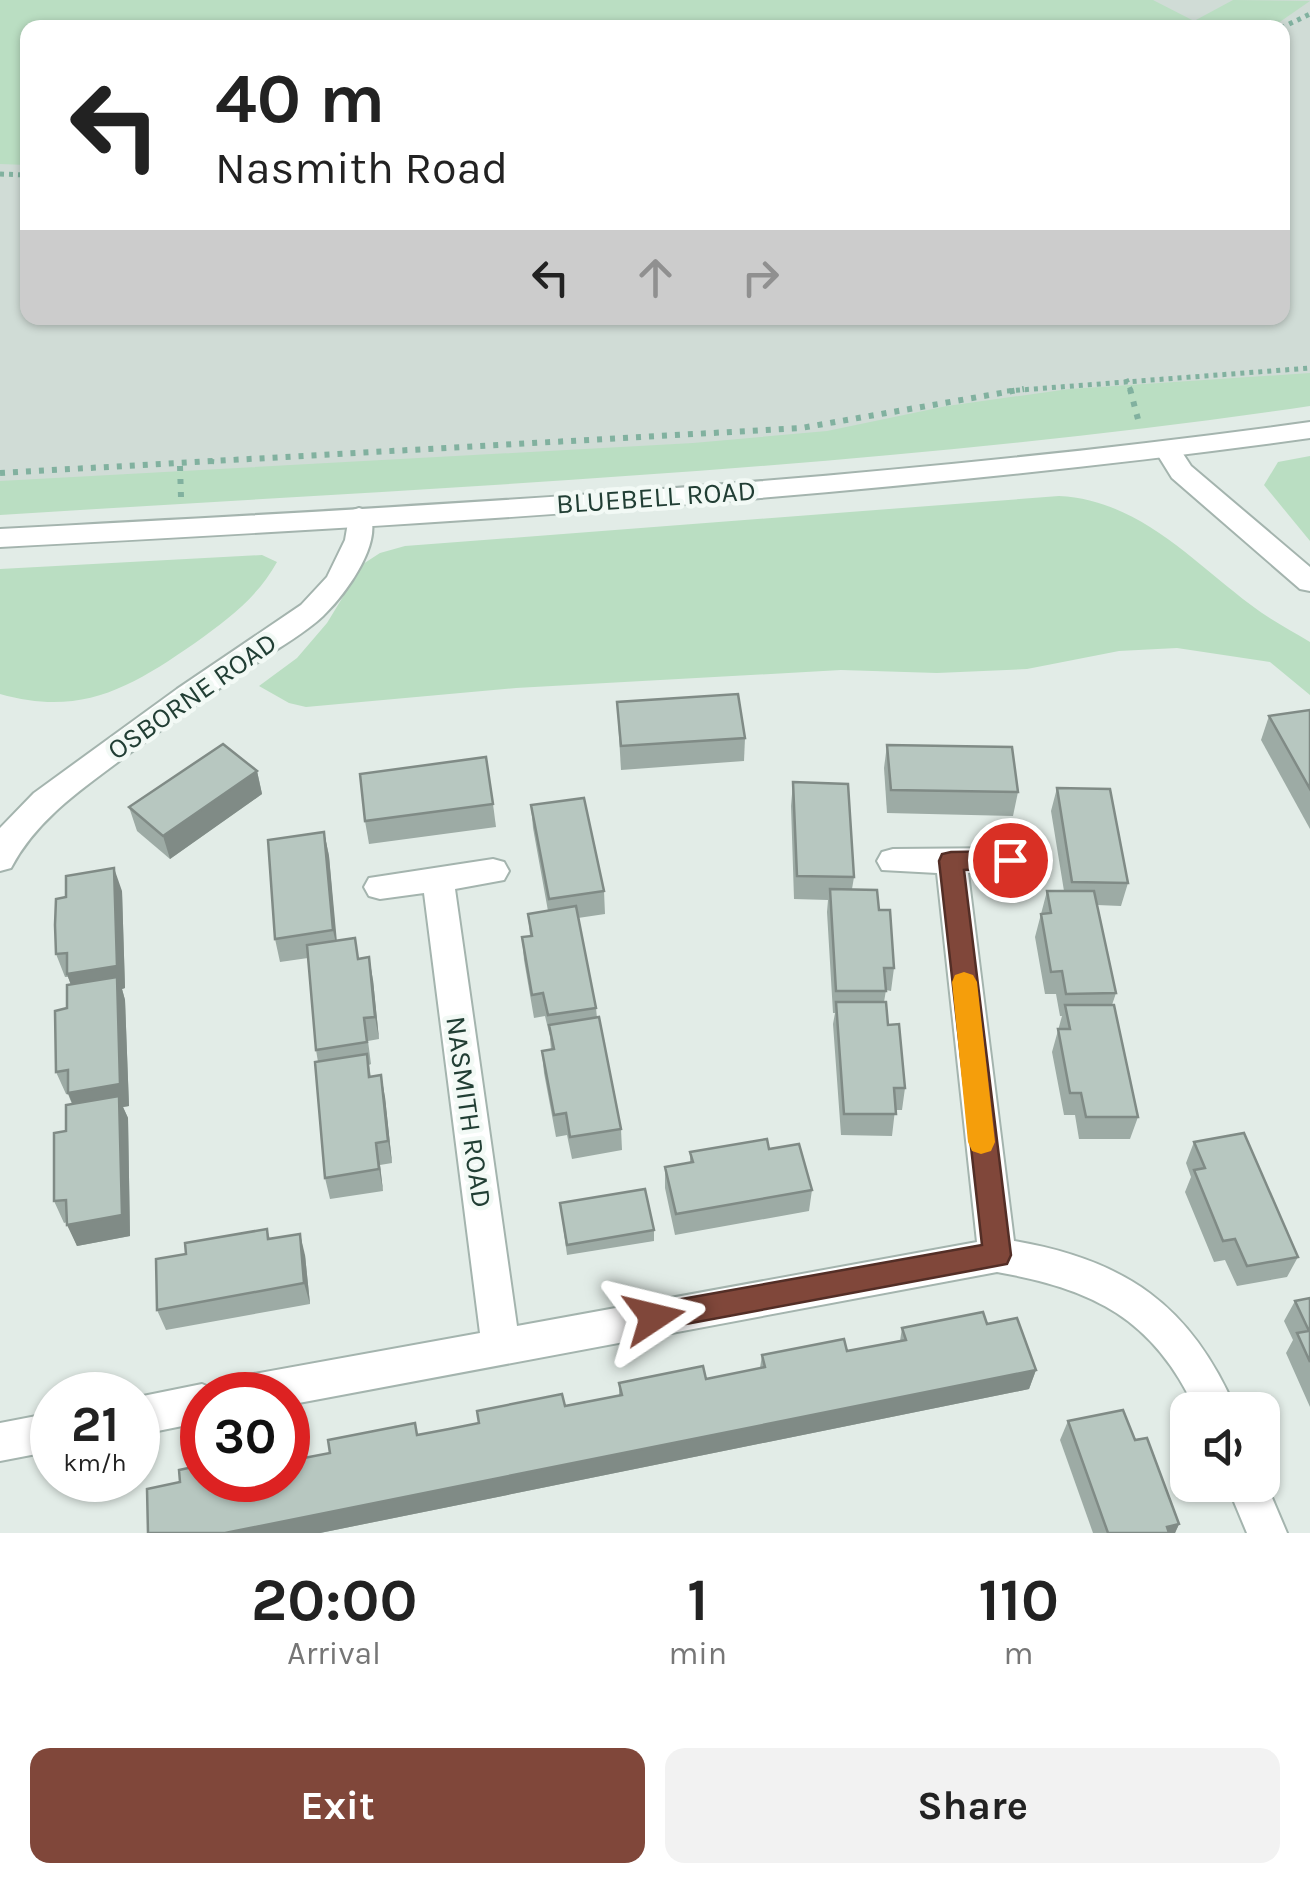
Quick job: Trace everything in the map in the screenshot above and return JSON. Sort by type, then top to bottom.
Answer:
[{"type":"street","name":"BLUEBELL ROAD","points":[[0,538],[813,485],[1167,450],[1310,430]]},
{"type":"street","points":[[1167,450],[1181,472],[1310,582]]},
{"type":"street","name":"OSBORNE ROAD","points":[[0,859],[8,840],[45,801],[187,696],[311,612],[339,582],[358,540],[360,517]]},
{"type":"street","points":[[892,861],[1010,860]]},
{"type":"street","points":[[951,861],[983,1160],[998,1255]]},
{"type":"street","points":[[380,887],[493,871]]},
{"type":"street","name":"NASMITH ROAD","points":[[438,879],[501,1344]]},
{"type":"street","points":[[310,1382],[998,1255],[1056,1264],[1107,1283],[1156,1319],[1204,1380],[1209,1392]]},
{"type":"street","points":[[0,1442],[30,1436]]},
{"type":"street","points":[[1254,1502],[1267,1533]]},
{"type":"path","points":[[0,473],[180,466],[801,428],[1040,386],[1310,368]]},
{"type":"path","points":[[1126,380],[1135,399],[1139,424]]},
{"type":"path","points":[[842,412],[847,419]]},
{"type":"path","points":[[211,464],[212,451]]},
{"type":"path","points":[[180,466],[180,501]]},
{"type":"shaded area","points":[[0,0],[1310,0],[1310,399],[0,504]]},
{"type":"green space","points":[[0,0],[1153,0],[1192,20],[20,20],[20,165],[0,164]]},
{"type":"green space","points":[[1233,0],[1310,1],[1283,20],[1196,20]]},
{"type":"green space","points":[[1310,373],[1310,406],[984,446],[656,474],[0,515],[0,481],[693,443],[827,431],[947,406],[1069,389]]},
{"type":"green space","points":[[1310,456],[1310,541],[1264,485],[1278,462]]},
{"type":"green space","points":[[1059,496],[1088,500],[1139,521],[1258,610],[1310,642],[1310,695],[1270,662],[1177,648],[1119,651],[1027,669],[937,673],[841,670],[516,688],[306,707],[289,703],[259,686],[297,658],[327,623],[363,564],[380,553],[405,546]]},
{"type":"green space","points":[[262,555],[277,562],[251,597],[207,634],[126,685],[80,700],[56,702],[0,694],[0,569]]},
{"type":"building","points":[[738,694],[745,738],[621,746],[617,702]]},
{"type":"building","points":[[1310,710],[1310,789],[1269,716]]},
{"type":"building","points":[[223,744],[257,771],[163,836],[129,807]]},
{"type":"building","points":[[887,745],[1012,747],[1018,792],[891,790]]},
{"type":"building","points":[[486,757],[493,804],[365,821],[360,774]]},
{"type":"building","points":[[793,782],[848,784],[854,877],[797,876]]},
{"type":"building","points":[[1057,788],[1110,789],[1128,883],[1072,882]]},
{"type":"building","points":[[584,798],[604,891],[549,899],[531,805]]},
{"type":"building","points":[[324,832],[333,930],[275,939],[268,840]]},
{"type":"building","points":[[114,868],[117,966],[67,974],[67,953],[56,954],[55,925],[56,899],[66,897],[66,876]]},
{"type":"building","points":[[830,889],[877,890],[879,910],[890,910],[894,968],[884,968],[886,991],[836,991]]},
{"type":"building","points":[[1047,891],[1094,891],[1116,993],[1066,994],[1062,971],[1051,972],[1041,914],[1051,913]]},
{"type":"building","points":[[576,906],[596,1008],[548,1015],[543,993],[532,995],[522,937],[532,936],[528,914]]},
{"type":"building","points":[[355,938],[358,959],[369,957],[375,1017],[364,1018],[367,1042],[316,1050],[307,945]]},
{"type":"building","points":[[117,977],[120,1084],[68,1093],[68,1070],[56,1072],[55,1011],[67,1008],[67,985]]},
{"type":"building","points":[[836,1002],[886,1002],[888,1025],[899,1024],[905,1088],[894,1088],[896,1114],[844,1114]]},
{"type":"building","points":[[1065,1005],[1114,1005],[1138,1117],[1086,1117],[1081,1093],[1070,1093],[1058,1029],[1070,1029]]},
{"type":"building","points":[[599,1017],[621,1129],[570,1137],[566,1113],[554,1115],[542,1051],[554,1049],[549,1025]]},
{"type":"building","points":[[367,1054],[369,1077],[381,1075],[388,1141],[376,1143],[379,1169],[325,1178],[315,1062]]},
{"type":"building","points":[[119,1096],[122,1215],[67,1225],[66,1200],[54,1201],[54,1133],[66,1131],[66,1105]]},
{"type":"building","points":[[1244,1133],[1298,1257],[1247,1266],[1235,1239],[1223,1241],[1194,1170],[1205,1168],[1194,1142]]},
{"type":"building","points":[[767,1139],[769,1149],[799,1144],[812,1190],[676,1214],[665,1167],[693,1162],[690,1152]]},
{"type":"building","points":[[645,1189],[654,1230],[567,1245],[560,1203]]},
{"type":"building","points":[[267,1229],[268,1239],[300,1234],[304,1283],[157,1310],[156,1259],[186,1254],[185,1243]]},
{"type":"building","points":[[1310,1298],[1310,1362],[1297,1333],[1309,1331],[1295,1301]]},
{"type":"building","points":[[983,1312],[987,1324],[1017,1318],[1036,1370],[225,1533],[148,1533],[147,1502],[160,1502],[160,1486],[180,1482],[180,1502],[310,1502],[310,1457],[330,1453],[328,1440],[415,1423],[417,1435],[449,1429],[479,1423],[477,1411],[562,1394],[565,1406],[622,1395],[619,1383],[703,1366],[706,1379],[765,1367],[762,1355],[844,1339],[847,1351],[906,1340],[902,1328]]},
{"type":"building","points":[[1123,1410],[1135,1440],[1147,1438],[1179,1524],[1167,1527],[1169,1533],[1108,1533],[1068,1421]]},
{"type":"slow traffic","points":[[964,982],[981,1142]]},
{"type":"route","points":[[654,1317],[998,1255],[983,1160],[951,861],[1010,860]]}]
